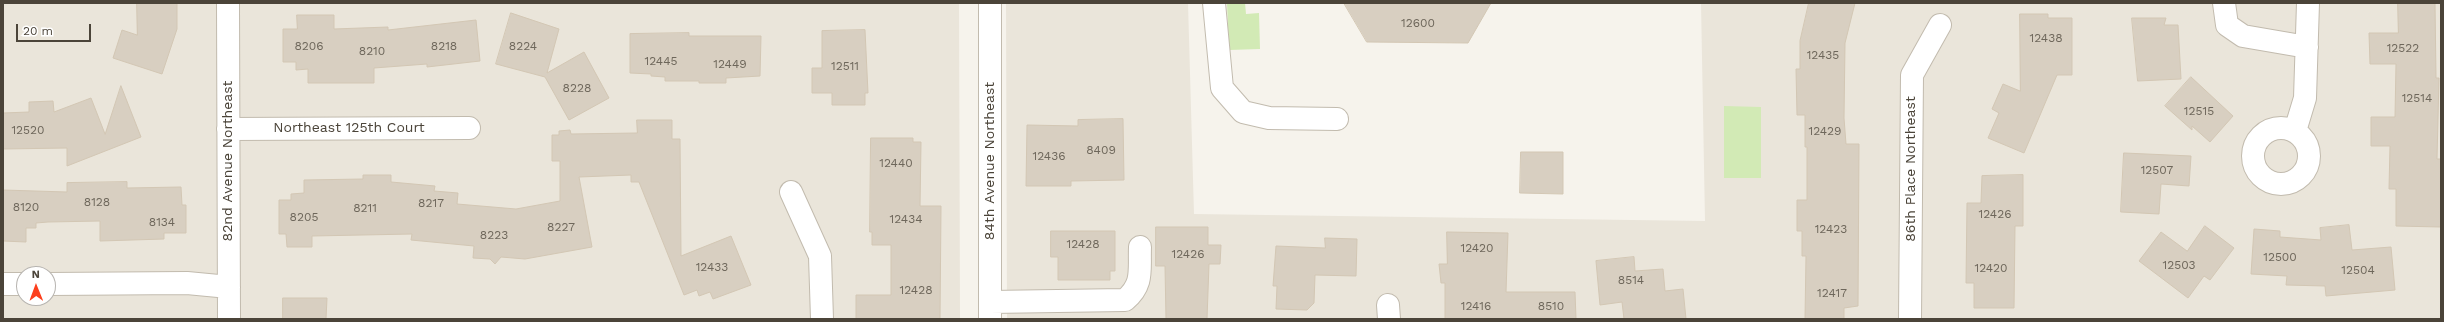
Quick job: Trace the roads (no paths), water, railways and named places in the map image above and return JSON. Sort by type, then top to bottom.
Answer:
[{"type":"street","name":"82nd Avenue Northeast","points":[[228,3],[229,319]]},
{"type":"street","name":"84th Avenue Northeast","points":[[990,3],[990,310]]},
{"type":"street","points":[[1214,3],[1222,88],[1243,112],[1269,118],[1337,119]]},
{"type":"street","points":[[2224,3],[2226,25],[2243,36],[2307,47]]},
{"type":"street","points":[[2295,131],[2305,98],[2308,3]]},
{"type":"street","name":"86th Place Northeast","points":[[1910,319],[1912,75],[1940,25]]},
{"type":"street","name":"Northeast 125th Court","points":[[228,129],[469,128]]},
{"type":"street","points":[[791,192],[820,256],[822,319]]},
{"type":"street","points":[[990,310],[1125,300],[1136,290],[1140,247]]},
{"type":"street","points":[[3,284],[16,284]]},
{"type":"street","points":[[56,284],[186,284],[229,287]]}]
